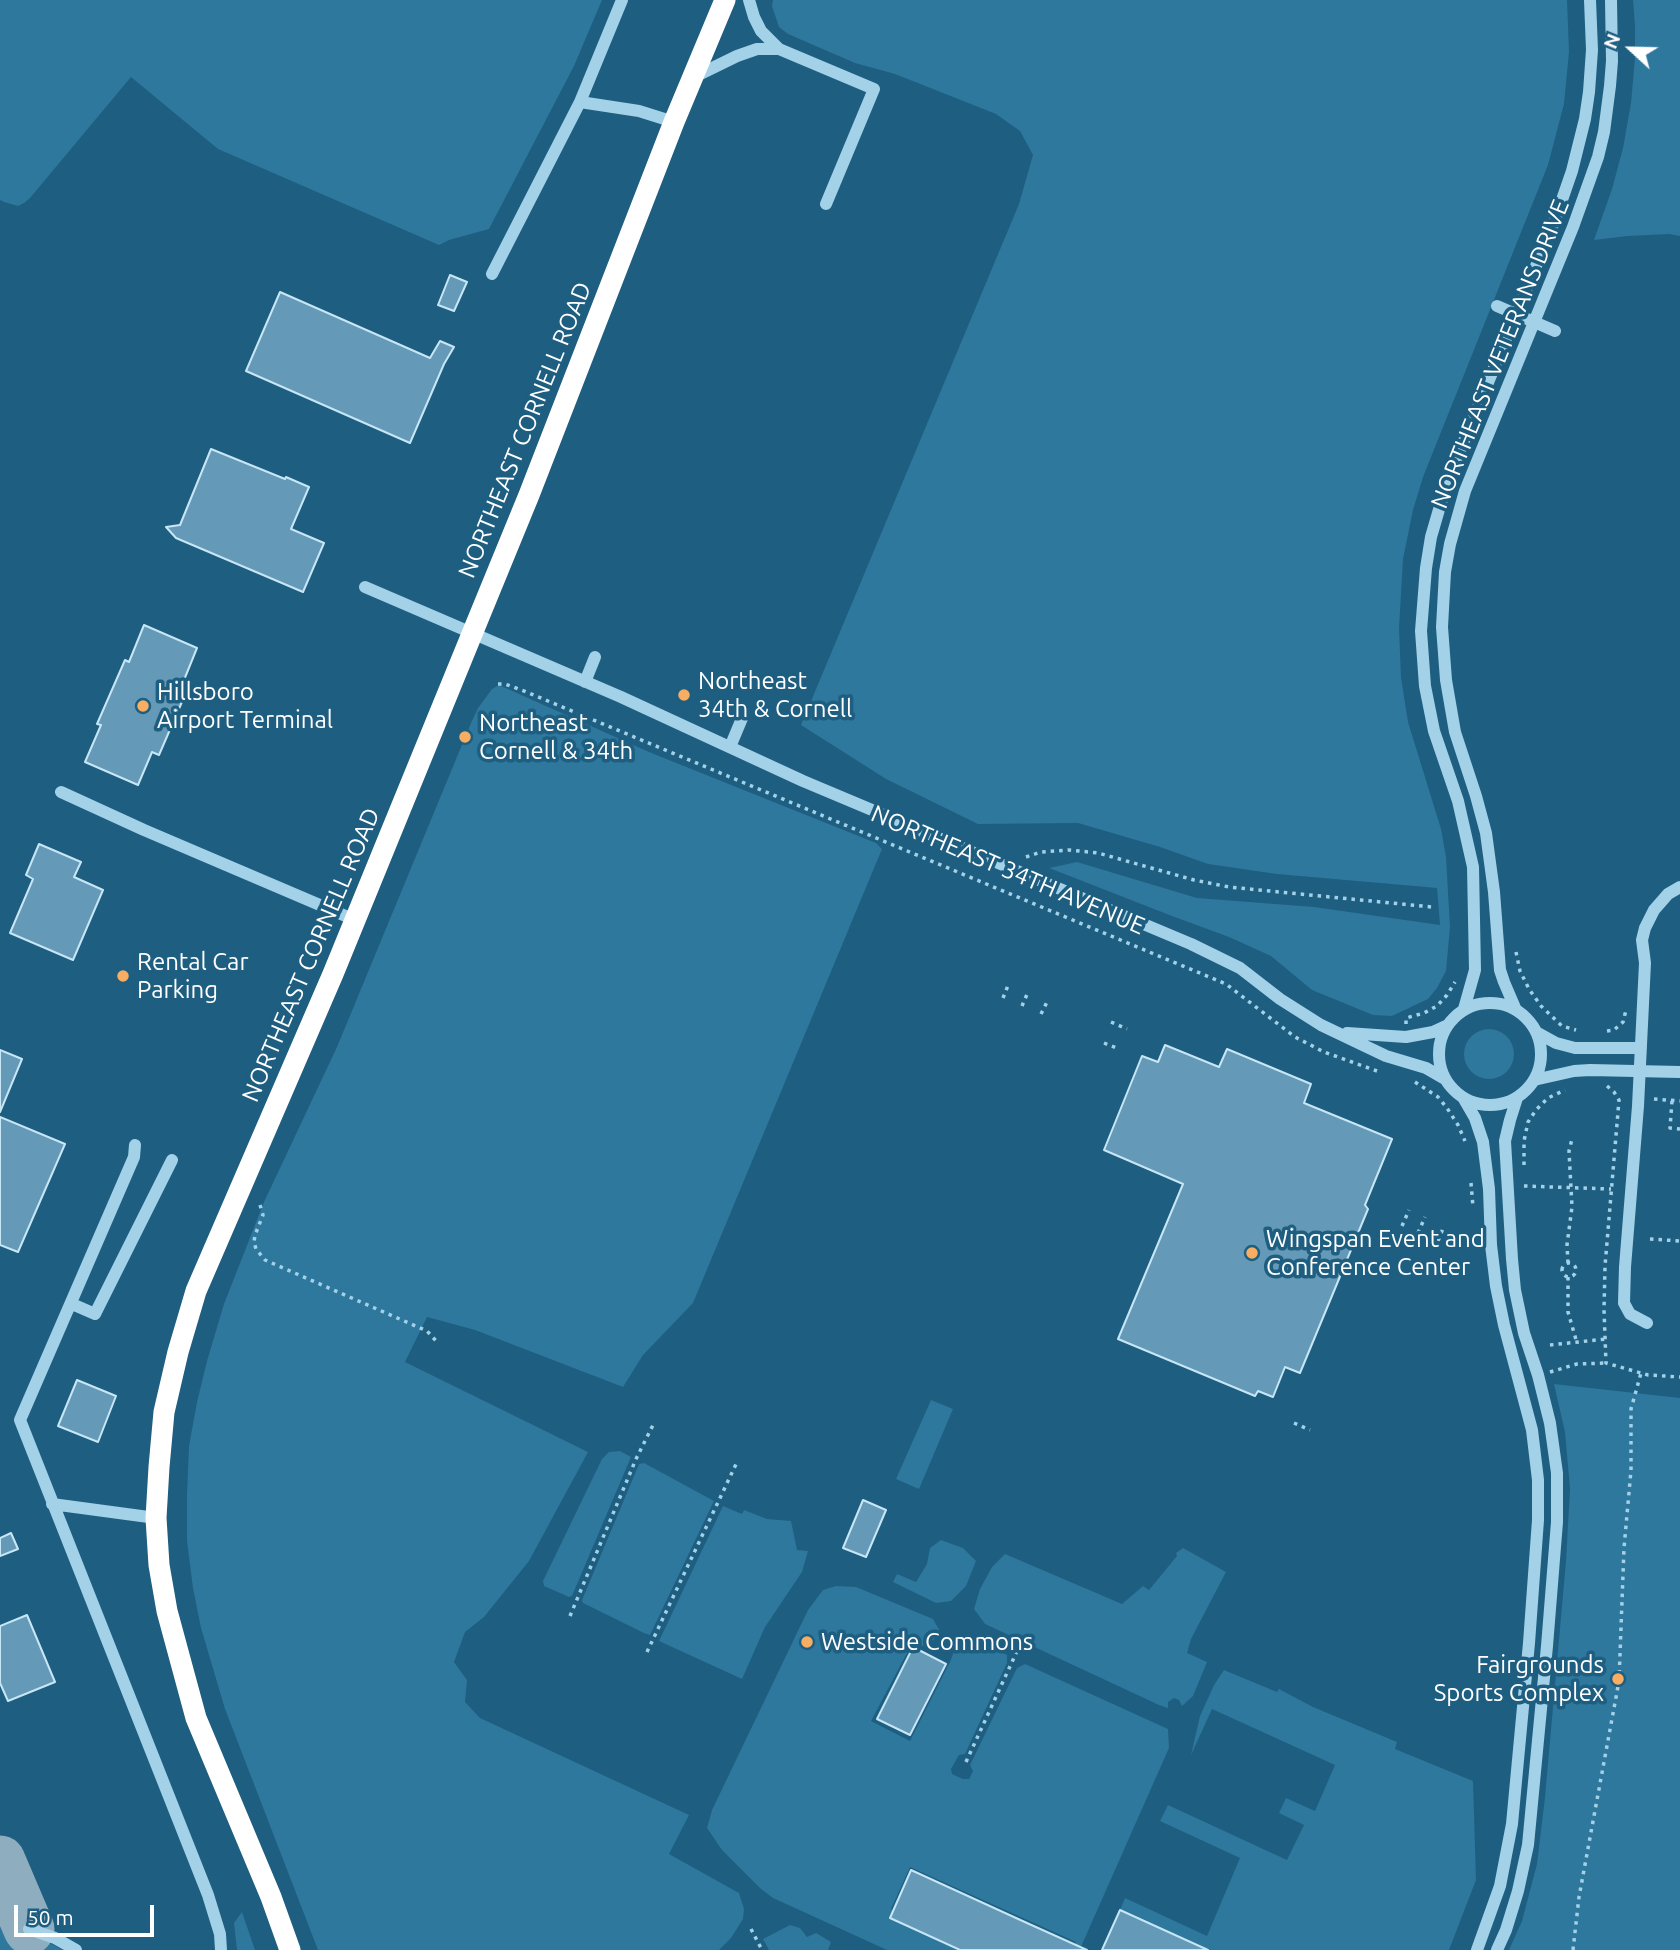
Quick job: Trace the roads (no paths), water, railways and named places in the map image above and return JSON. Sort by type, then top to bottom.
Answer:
[{"type":"highway","name":"NORTHEAST CORNELL ROAD","points":[[290,1950],[271,1897],[196,1718],[167,1611],[159,1565],[156,1518],[164,1412],[196,1291],[355,920],[529,495],[674,122],[725,0]]},
{"type":"street","points":[[492,274],[580,102],[622,0]]},
{"type":"street","points":[[749,0],[761,31],[779,48],[874,89],[826,204]]},
{"type":"street","name":"NORTHEAST VETERANS DRIVE","points":[[1464,1009],[1475,970],[1473,867],[1458,801],[1429,710],[1422,659],[1423,599],[1431,537],[1447,482],[1559,208],[1581,141],[1591,70],[1590,0]]},
{"type":"street","name":"NORTHEAST VETERANS DRIVE","points":[[1516,1010],[1500,970],[1486,833],[1450,707],[1443,657],[1445,572],[1465,491],[1590,182],[1604,132],[1612,61],[1611,0]]},
{"type":"street","points":[[692,78],[737,55],[757,49],[779,48]]},
{"type":"street","points":[[580,102],[639,111],[674,122]]},
{"type":"street","points":[[1497,306],[1555,331]]},
{"type":"street","name":"NORTHEAST 34TH AVENUE","points":[[365,587],[585,682],[803,781],[1223,958],[1302,1015],[1386,1056],[1426,1068],[1445,1079]]},
{"type":"street","points":[[585,682],[595,657]]},
{"type":"street","points":[[730,747],[743,716]]},
{"type":"street","points":[[61,792],[355,920]]},
{"type":"street","points":[[1647,1323],[1630,1314],[1624,1303],[1645,962],[1642,940],[1654,910],[1668,894],[1680,887]]},
{"type":"street","points":[[1464,1099],[1479,1104],[1504,1104],[1527,1091],[1534,1080],[1542,1055],[1540,1044],[1527,1018],[1516,1010],[1501,1004],[1488,1003],[1464,1009],[1446,1026],[1439,1051],[1445,1079],[1464,1099],[1475,1118],[1483,1142],[1496,1286],[1532,1430],[1538,1480],[1538,1520],[1529,1643],[1512,1824],[1500,1886],[1477,1950]]},
{"type":"street","name":"NORTHEAST 34TH AVENUE","points":[[1338,1032],[1406,1037],[1433,1032],[1446,1026]]},
{"type":"street","points":[[1536,1032],[1556,1043],[1575,1048],[1640,1048]]},
{"type":"street","points":[[1534,1080],[1574,1071],[1680,1072]]},
{"type":"street","points":[[1497,1950],[1518,1891],[1528,1845],[1557,1522],[1557,1473],[1550,1423],[1514,1290],[1511,1259],[1505,1141],[1517,1098]]},
{"type":"street","points":[[135,1145],[134,1157],[20,1420],[208,1895],[221,1950]]},
{"type":"street","points":[[72,1304],[95,1314],[172,1160]]},
{"type":"street","points":[[52,1504],[156,1518]]},
{"type":"street","points":[[29,1929],[55,1938],[76,1950]]},
{"type":"place","name":"Northeast 34th & Cornell","points":[[684,695]]},
{"type":"place","name":"Hillsboro Airport Terminal","points":[[143,706]]},
{"type":"place","name":"Northeast Cornell & 34th","points":[[465,737]]},
{"type":"place","name":"Rental Car Parking","points":[[123,976]]},
{"type":"place","name":"Wingspan Event and Conference Center","points":[[1252,1253]]},
{"type":"place","name":"Westside Commons","points":[[807,1642]]},
{"type":"place","name":"Fairgrounds Sports Complex","points":[[1618,1679]]}]
